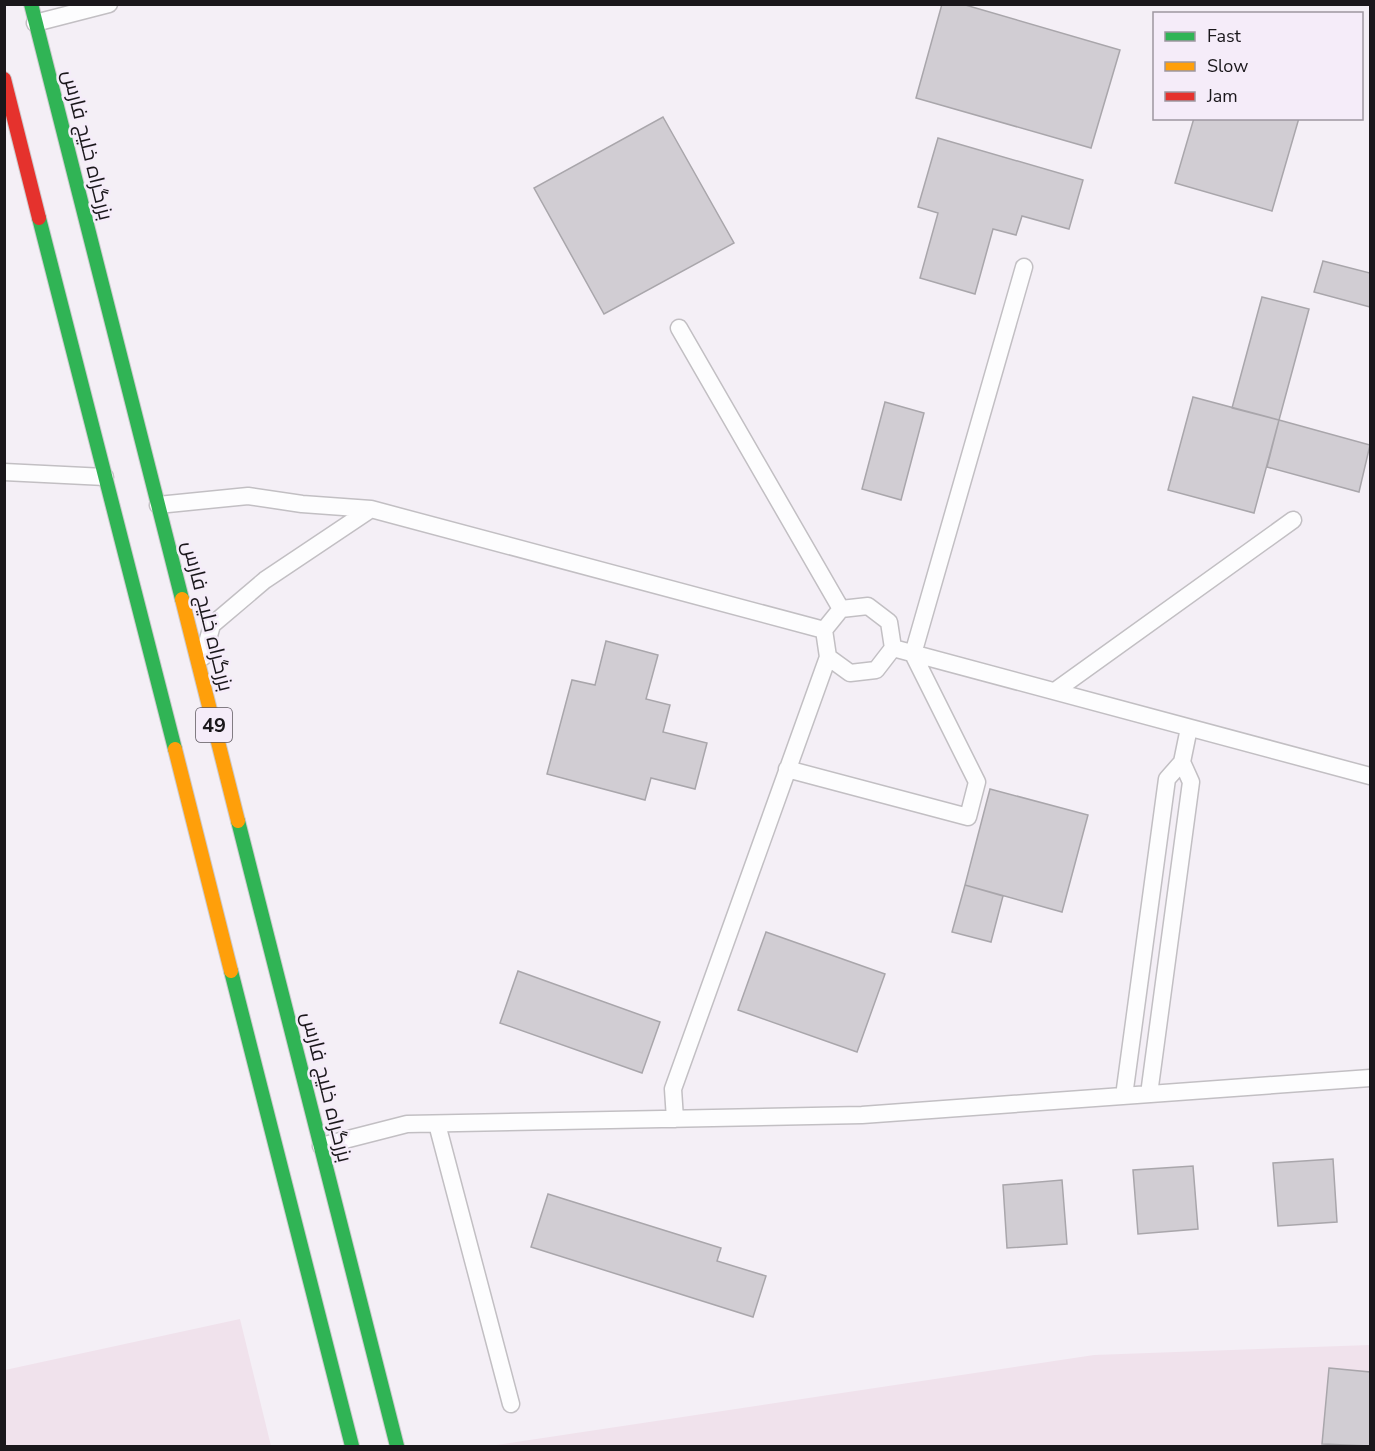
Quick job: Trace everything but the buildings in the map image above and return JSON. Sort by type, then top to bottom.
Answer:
[{"type":"highway","name":"بزرگراه خلیج فارس","points":[[31,4],[397,1446]]},
{"type":"highway","name":"49","points":[[4,79],[352,1446]]},
{"type":"lane","points":[[35,23],[109,4]]},
{"type":"lane","points":[[788,769],[968,817],[977,782],[913,654],[1024,267]]},
{"type":"lane","points":[[679,328],[841,609]]},
{"type":"lane","points":[[4,472],[105,477]]},
{"type":"lane","points":[[158,505],[248,496],[302,504],[370,509],[824,630]]},
{"type":"lane","points":[[199,668],[212,625],[265,580],[370,509]]},
{"type":"lane","points":[[1055,691],[1293,520]]},
{"type":"lane","points":[[675,1119],[673,1089],[828,657],[824,630],[841,609],[868,606],[889,622],[893,648],[876,670],[850,674],[828,657]]},
{"type":"lane","points":[[893,648],[1371,776]]},
{"type":"lane","points":[[1124,1096],[1167,779],[1182,762],[1189,728]]},
{"type":"lane","points":[[1149,1094],[1191,782],[1182,762]]},
{"type":"lane","points":[[321,1146],[407,1124],[862,1115],[1371,1078]]},
{"type":"lane","points":[[437,1124],[511,1404]]},
{"type":"shaded area","points":[[240,1319],[271,1446],[5,1446],[5,1370]]},
{"type":"shaded area","points":[[1370,1345],[1370,1446],[496,1445],[1094,1355]]},
{"type":"traffic: fast","points":[[31,4],[182,599]]},
{"type":"traffic: fast","points":[[39,218],[175,749]]},
{"type":"traffic: fast","points":[[238,821],[397,1446]]},
{"type":"traffic: fast","points":[[231,971],[352,1446]]},
{"type":"traffic: slow","points":[[182,599],[238,821]]},
{"type":"traffic: slow","points":[[175,749],[231,971]]},
{"type":"traffic: jam","points":[[4,79],[39,218]]}]
